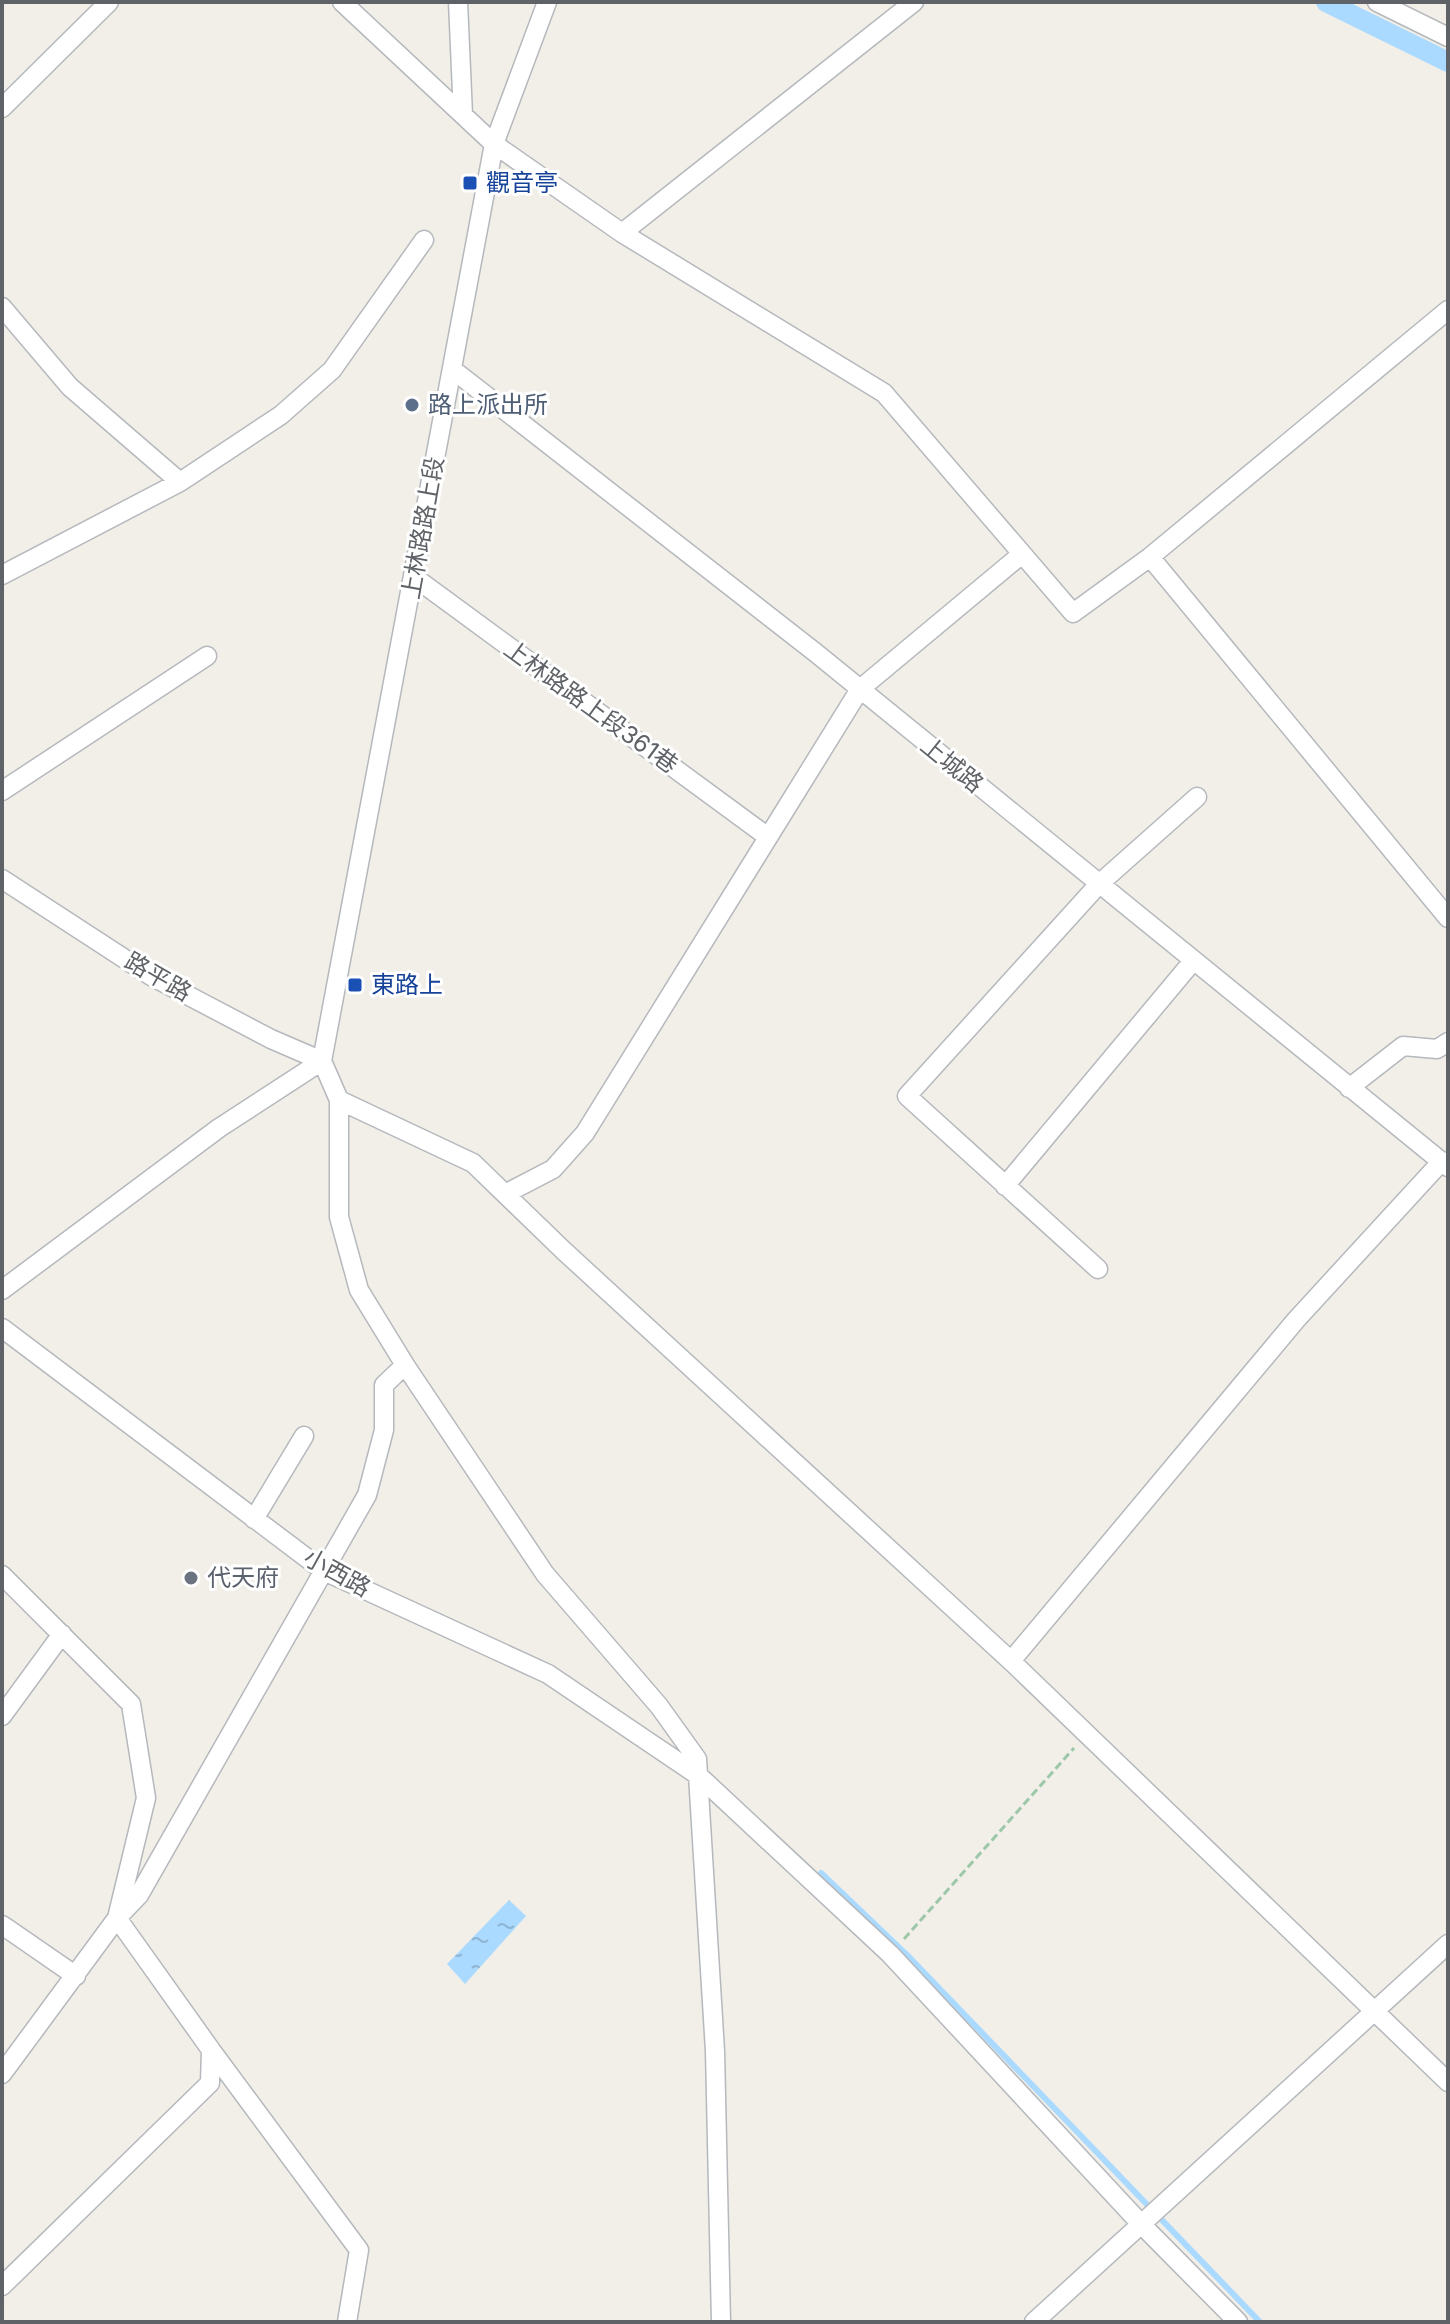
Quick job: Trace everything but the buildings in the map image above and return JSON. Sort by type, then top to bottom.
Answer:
[{"type":"street","points":[[2,108],[109,2]]},
{"type":"street","points":[[342,2],[494,144],[622,233],[884,393],[1073,613],[1150,557],[1448,310]]},
{"type":"street","points":[[458,2],[463,115]]},
{"type":"street","name":"上林路路上段","points":[[322,1061],[494,144],[547,2]]},
{"type":"street","points":[[622,233],[914,2]]},
{"type":"street","points":[[1377,2],[1448,37]]},
{"type":"street","points":[[2,575],[180,482],[281,415],[332,370],[424,240]]},
{"type":"street","points":[[2,307],[70,387],[180,482]]},
{"type":"street","name":"上城路","points":[[452,369],[860,689],[1445,1164]]},
{"type":"street","points":[[505,1194],[553,1169],[585,1133],[860,689],[1022,554]]},
{"type":"street","points":[[1150,557],[1448,918]]},
{"type":"street","name":"上林路路上段361巷","points":[[414,577],[768,837]]},
{"type":"street","points":[[2,791],[207,656]]},
{"type":"street","points":[[1098,1269],[907,1096],[1099,884],[1197,797]]},
{"type":"street","name":"路平路","points":[[2,879],[151,976],[271,1039],[322,1061]]},
{"type":"street","points":[[1005,1186],[1193,961]]},
{"type":"street","points":[[1349,1088],[1403,1046],[1437,1049],[1448,1042]]},
{"type":"street","points":[[2,1290],[219,1128],[322,1061],[339,1100],[339,1217],[359,1290],[405,1365],[545,1574],[659,1706],[697,1759],[715,2051],[721,2322]]},
{"type":"street","points":[[339,1100],[473,1163],[1011,1661],[1448,2082]]},
{"type":"street","points":[[1011,1661],[1296,1320],[1445,1164]]},
{"type":"street","name":"小西路","points":[[2,1328],[324,1571],[548,1674],[699,1776]]},
{"type":"street","points":[[4,2068],[117,1918],[139,1895],[324,1571],[367,1495],[384,1430],[384,1385],[405,1365]]},
{"type":"street","points":[[254,1519],[304,1436]]},
{"type":"street","points":[[2,1575],[131,1704],[146,1798],[117,1918],[359,2250],[347,2322]]},
{"type":"street","points":[[2,1716],[62,1634]]},
{"type":"street","points":[[699,1776],[890,1954],[1142,2225],[1238,2322]]},
{"type":"street","points":[[2,1925],[76,1976]]},
{"type":"street","points":[[1034,2322],[1448,1944]]},
{"type":"street","points":[[2,2286],[210,2083],[211,2050]]},
{"type":"path","points":[[890,1954],[1087,1734]]},
{"type":"water","points":[[509,1900],[526,1916],[465,1984],[447,1964]]},
{"type":"waterway","points":[[1326,2],[1448,62]]},
{"type":"waterway","points":[[821,1873],[910,1958],[1260,2322]]},
{"type":"place","name":"觀音亭","points":[[470,183]]},
{"type":"place","name":"路上派出所","points":[[412,405]]},
{"type":"place","name":"東路上","points":[[355,985]]},
{"type":"place","name":"代天府","points":[[191,1578]]}]
